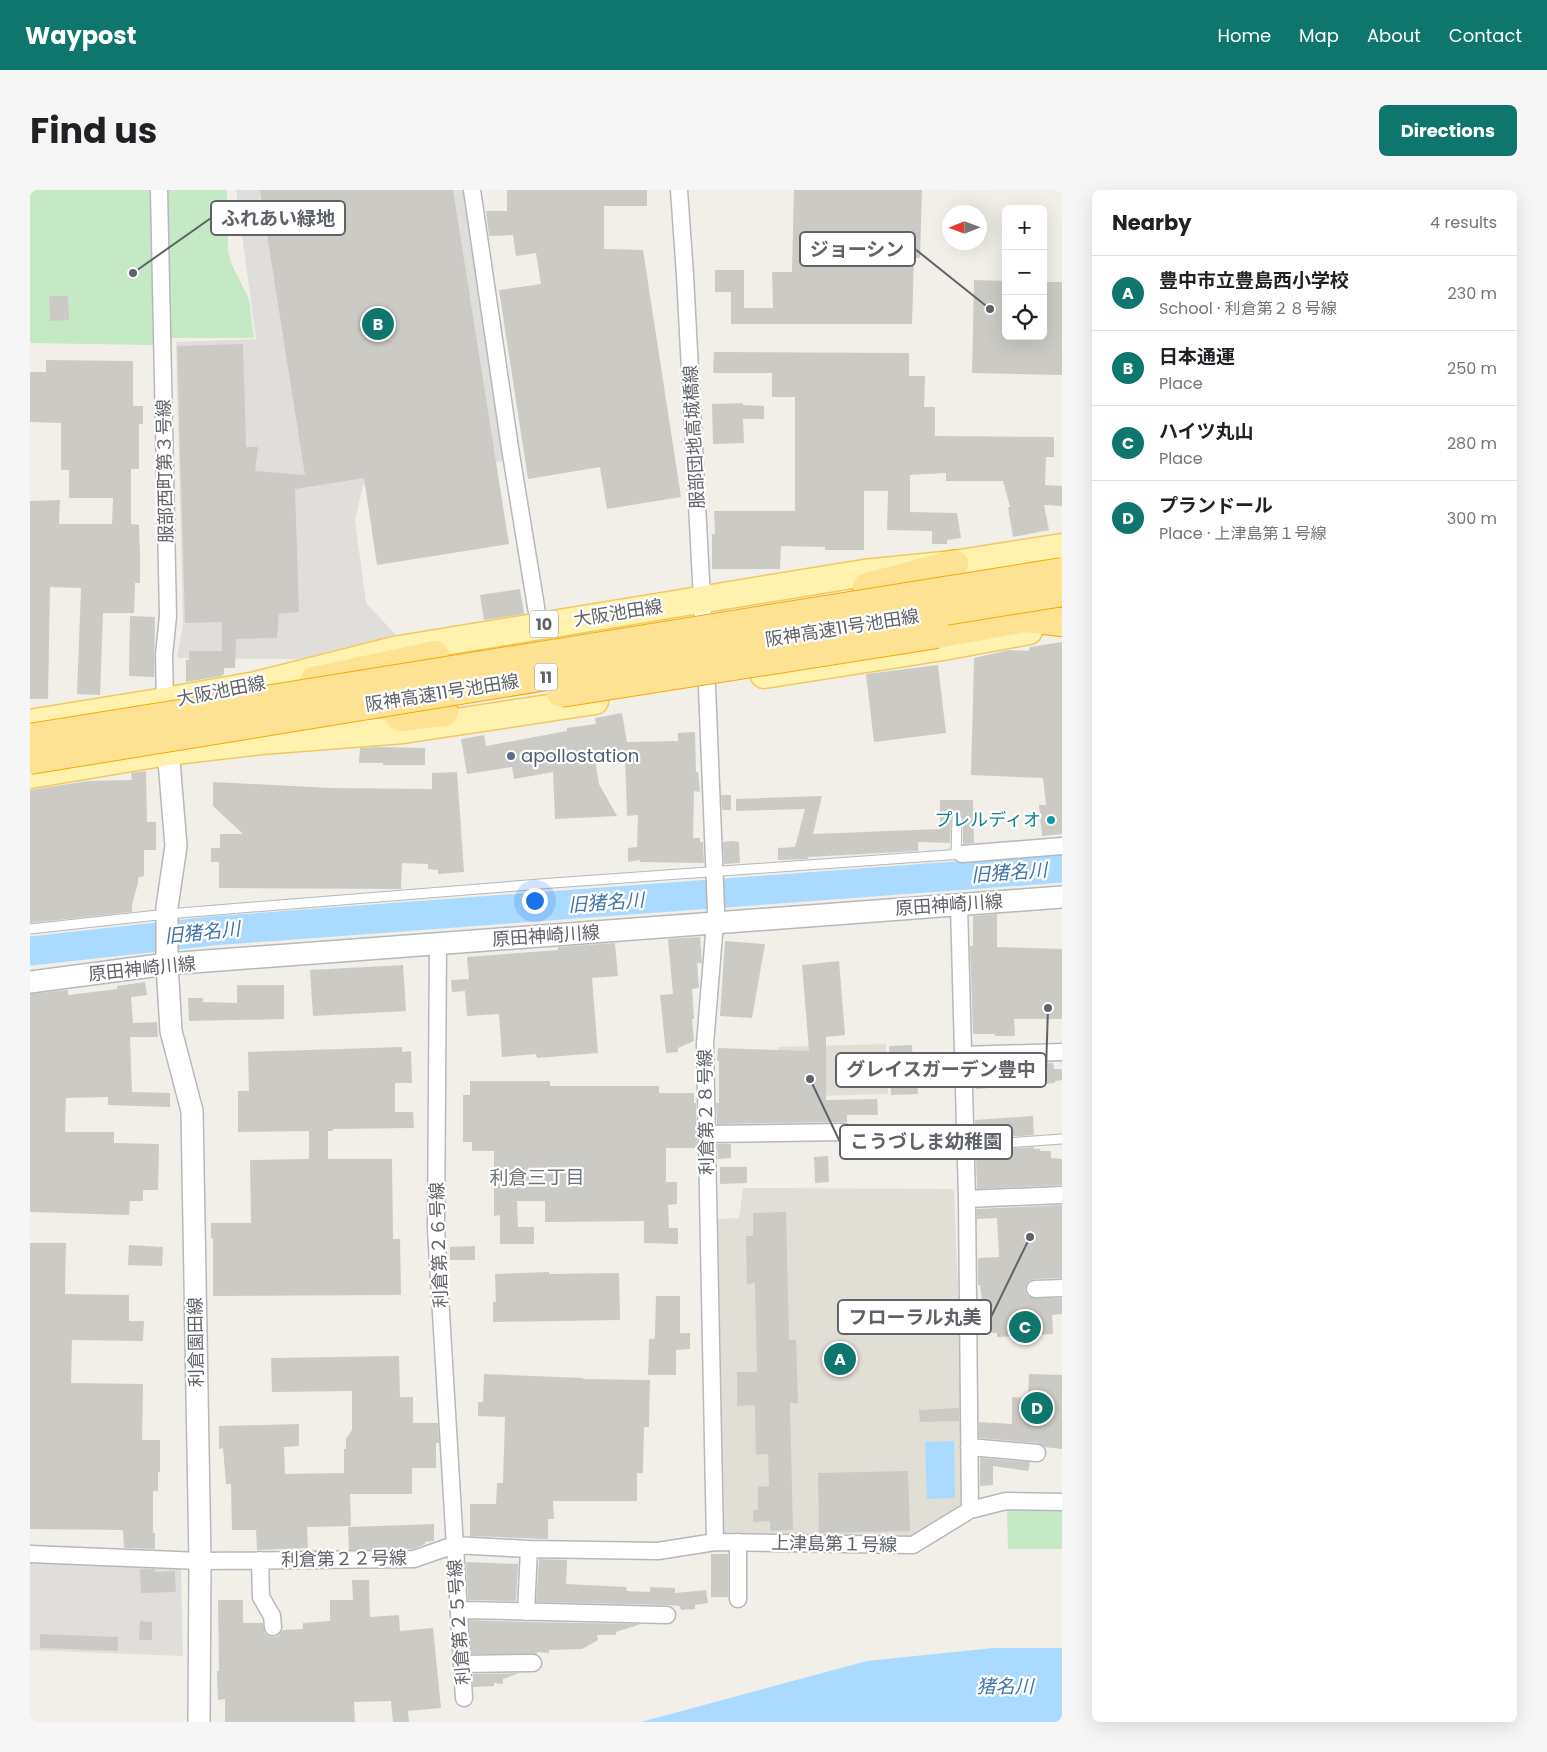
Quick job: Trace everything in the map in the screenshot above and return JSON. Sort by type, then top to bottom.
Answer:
[{"type":"highway","name":"11","points":[[209,709],[336,676],[435,655],[867,587],[954,564]]},
{"type":"highway","name":"阪神高速11号池田線","points":[[30,738],[1062,572]]},
{"type":"highway","name":"阪神高速11号池田線","points":[[30,760],[156,747],[1062,592]]},
{"type":"highway","name":"11","points":[[156,747],[358,718],[417,716],[444,712],[937,634],[1025,618],[1062,623]]},
{"type":"main road","name":"大阪池田線","points":[[30,723],[165,702],[256,685],[394,650],[539,625],[864,573],[954,564],[1062,547]]},
{"type":"main road","points":[[30,775],[156,747],[403,730],[943,647],[1062,623]]},
{"type":"street","name":"服部西町第３号線","points":[[159,190],[168,616],[164,656],[165,702],[156,747],[176,846],[167,918]]},
{"type":"street","points":[[472,190],[510,448],[539,625]]},
{"type":"street","name":"服部団地高城橋線","points":[[679,190],[707,684]]},
{"type":"street","name":"利倉第２８号線","points":[[707,684],[716,917],[704,1044],[714,1542]]},
{"type":"street","points":[[959,854],[1062,846]]},
{"type":"street","name":"原田神崎川線","points":[[30,982],[167,957],[438,944],[716,917],[959,905],[1062,897]]},
{"type":"street","points":[[959,905],[966,1199],[970,1510]]},
{"type":"street","name":"利倉園田線","points":[[167,918],[171,1031],[192,1111],[200,1561],[199,1722]]},
{"type":"street","name":"利倉第２６号線","points":[[438,944],[436,1229],[454,1545]]},
{"type":"street","points":[[963,1055],[1062,1052]]},
{"type":"street","points":[[706,1134],[844,1132]]},
{"type":"street","points":[[966,1199],[1062,1195]]},
{"type":"street","points":[[1034,1289],[1062,1288]]},
{"type":"street","points":[[968,1447],[1037,1453]]},
{"type":"street","name":"上津島第１号線","points":[[714,1542],[913,1545],[970,1510],[1006,1501],[1062,1502]]},
{"type":"street","name":"利倉第２２号線","points":[[30,1554],[200,1561],[414,1559],[454,1545],[529,1549],[658,1551],[714,1542]]},
{"type":"street","points":[[738,1542],[738,1599]]},
{"type":"street","name":"利倉第２５号線","points":[[454,1545],[464,1698]]},
{"type":"street","points":[[526,1612],[529,1549]]},
{"type":"street","points":[[260,1560],[261,1597],[272,1616],[273,1627]]},
{"type":"street","points":[[465,1610],[667,1615]]},
{"type":"street","points":[[462,1664],[533,1663]]},
{"type":"lane","points":[[30,929],[533,885],[714,876],[959,854],[957,819]]},
{"type":"lane","points":[[965,1146],[1062,1139]]},
{"type":"shaded area","points":[[236,190],[464,190],[503,461],[363,485],[355,521],[366,603],[397,636],[297,659],[177,658],[183,624],[176,342],[256,339]]},
{"type":"shaded area","points":[[886,1044],[888,1094],[779,1097],[778,1047]]},
{"type":"shaded area","points":[[743,1188],[954,1189],[966,1500],[910,1540],[723,1535],[716,1219],[739,1218]]},
{"type":"shaded area","points":[[30,1561],[181,1566],[183,1656],[30,1650]]},
{"type":"green space","points":[[30,190],[227,190],[228,251],[232,265],[249,299],[254,338],[155,338],[155,343],[152,345],[30,343]]},
{"type":"green space","points":[[1007,1506],[1062,1507],[1062,1549],[1008,1549]]},
{"type":"water","points":[[954,1441],[955,1498],[927,1499],[925,1442]]},
{"type":"water","name":"猪名川","points":[[993,1648],[1062,1648],[1062,1722],[641,1722],[867,1661]]},
{"type":"building","points":[[260,190],[453,190],[509,544],[377,565],[364,478],[295,489],[299,612],[279,614],[277,638],[236,639],[235,668],[224,668],[224,674],[221,676],[186,682],[186,660],[189,660],[189,651],[222,651],[222,622],[185,623],[177,346],[243,344],[246,447],[258,447],[255,471],[305,475]]},
{"type":"building","points":[[507,190],[647,190],[647,206],[604,206],[604,249],[643,250],[681,497],[607,509],[600,467],[528,479],[499,290],[541,284],[536,253],[516,256],[513,235],[489,236],[486,211],[507,211]]},
{"type":"building","points":[[794,190],[922,190],[920,258],[914,258],[912,324],[731,324],[731,292],[715,292],[715,270],[744,270],[744,308],[773,308],[772,272],[792,272]]},
{"type":"building","points":[[974,280],[1002,281],[1002,340],[1047,340],[1047,282],[1062,282],[1062,375],[972,373]]},
{"type":"building","points":[[49,296],[68,296],[69,320],[50,321]]},
{"type":"building","points":[[714,352],[909,353],[909,376],[925,376],[924,407],[935,407],[935,436],[1054,437],[1054,457],[1046,457],[1045,485],[1062,486],[1062,506],[1044,505],[1049,530],[1013,537],[1008,507],[1010,507],[1003,481],[946,481],[946,473],[910,475],[910,512],[957,513],[961,538],[947,540],[947,544],[932,544],[932,531],[887,530],[888,491],[864,491],[864,550],[825,550],[825,547],[781,546],[780,569],[712,569],[712,534],[715,534],[714,511],[795,511],[795,397],[772,397],[772,373],[713,373]]},
{"type":"building","points":[[46,360],[133,361],[133,406],[143,406],[143,424],[139,424],[139,469],[131,469],[131,524],[139,525],[140,583],[135,583],[134,613],[103,613],[100,695],[77,694],[81,588],[50,587],[48,699],[30,699],[30,501],[60,500],[59,524],[112,524],[113,498],[69,498],[69,470],[61,470],[61,423],[30,422],[30,372],[46,372]]},
{"type":"building","points":[[743,403],[743,405],[764,406],[764,419],[743,419],[744,443],[713,444],[712,404]]},
{"type":"building","points":[[520,589],[524,614],[484,620],[480,595]]},
{"type":"building","points":[[130,616],[155,617],[154,677],[129,676]]},
{"type":"building","points":[[1062,642],[1062,834],[1042,836],[1039,805],[1046,805],[1043,778],[971,775],[974,658],[1009,650],[1029,651],[1030,647]]},
{"type":"building","points":[[938,665],[946,733],[874,742],[866,674]]},
{"type":"building","points":[[622,713],[627,742],[678,741],[678,733],[695,732],[696,772],[698,772],[700,792],[694,791],[693,838],[700,838],[700,842],[703,842],[704,863],[640,862],[640,860],[628,862],[628,848],[637,847],[638,815],[627,816],[625,754],[595,759],[599,784],[617,816],[555,819],[553,772],[514,779],[512,767],[467,774],[461,739],[484,735],[486,746],[567,731],[567,728],[596,724],[595,718]]},
{"type":"building","points":[[360,748],[425,748],[425,765],[359,763]]},
{"type":"building","points":[[146,771],[147,822],[156,822],[156,850],[144,850],[144,876],[138,878],[132,912],[30,923],[30,790],[88,781],[132,780],[131,773]]},
{"type":"building","points":[[457,772],[464,872],[438,874],[438,870],[428,869],[428,864],[402,863],[401,889],[219,888],[219,862],[211,862],[211,848],[220,848],[220,834],[243,834],[213,806],[213,782],[331,788],[432,789],[432,773]]},
{"type":"building","points":[[721,795],[731,795],[731,810],[722,810]]},
{"type":"building","points":[[822,796],[813,834],[940,829],[940,800],[973,800],[974,843],[963,844],[963,819],[961,814],[957,813],[952,815],[951,818],[950,843],[918,842],[918,851],[778,860],[778,848],[795,847],[805,809],[736,811],[736,799]]},
{"type":"building","points":[[723,842],[739,842],[740,863],[724,864]]},
{"type":"building","points":[[997,914],[997,947],[1062,949],[1062,1019],[1014,1019],[1015,1036],[973,1034],[970,946],[973,946],[973,916]]},
{"type":"building","points":[[700,937],[702,963],[697,963],[699,988],[692,989],[694,1041],[678,1048],[678,1052],[666,1053],[660,995],[673,994],[668,939]]},
{"type":"building","points":[[725,941],[765,944],[752,1018],[720,1016]]},
{"type":"building","points":[[615,943],[618,976],[592,978],[598,1053],[537,1058],[536,1054],[502,1057],[499,1014],[467,1016],[465,991],[452,992],[451,980],[469,979],[467,957],[558,950],[558,947]]},
{"type":"building","points":[[839,961],[845,1035],[826,1037],[826,1100],[877,1099],[878,1115],[847,1115],[847,1122],[717,1124],[716,1103],[719,1103],[718,1048],[809,1051],[802,965]]},
{"type":"building","points":[[403,965],[406,1011],[313,1016],[310,970]]},
{"type":"building","points":[[145,982],[147,995],[131,997],[133,1023],[157,1022],[158,1037],[130,1037],[132,1092],[170,1093],[170,1107],[108,1105],[108,1097],[66,1098],[65,1132],[114,1132],[114,1143],[159,1144],[158,1190],[143,1190],[143,1201],[130,1201],[129,1215],[30,1212],[30,994],[68,990],[68,995],[117,989],[117,986]]},
{"type":"building","points":[[237,985],[284,985],[284,1019],[189,1021],[188,998],[203,998],[203,1002],[237,1003]]},
{"type":"building","points":[[912,1045],[913,1072],[917,1072],[918,1094],[891,1095],[889,1046]]},
{"type":"building","points":[[402,1047],[402,1052],[411,1051],[412,1083],[395,1083],[395,1112],[413,1112],[414,1128],[333,1129],[333,1131],[328,1131],[328,1159],[392,1159],[393,1239],[400,1239],[401,1295],[213,1296],[213,1238],[211,1238],[211,1223],[251,1223],[250,1160],[309,1159],[309,1131],[238,1132],[238,1091],[249,1091],[248,1052]]},
{"type":"building","points":[[1015,1063],[1016,1066],[1053,1063],[1054,1069],[1062,1069],[1062,1080],[1055,1081],[1055,1083],[976,1089],[975,1065]]},
{"type":"building","points":[[470,1081],[550,1081],[550,1086],[659,1086],[659,1093],[694,1093],[697,1148],[666,1148],[666,1182],[677,1182],[677,1204],[668,1205],[669,1228],[678,1228],[678,1244],[644,1243],[644,1221],[545,1222],[545,1201],[517,1201],[518,1227],[534,1227],[534,1244],[500,1244],[500,1215],[494,1216],[494,1151],[472,1151],[472,1142],[463,1142],[463,1095],[470,1095]]},
{"type":"building","points":[[1033,1116],[1034,1135],[977,1139],[975,1120]]},
{"type":"building","points":[[717,1144],[731,1144],[731,1158],[718,1159]]},
{"type":"building","points":[[1034,1147],[1034,1149],[1040,1149],[1040,1151],[1051,1151],[1051,1158],[1062,1159],[1062,1185],[977,1189],[977,1151]]},
{"type":"building","points":[[828,1156],[829,1182],[815,1183],[814,1157]]},
{"type":"building","points":[[720,1167],[747,1167],[747,1183],[720,1184]]},
{"type":"building","points":[[1062,1205],[1062,1278],[1034,1279],[1029,1281],[1025,1289],[1027,1295],[1031,1298],[1062,1298],[1062,1314],[1052,1315],[1053,1334],[997,1337],[997,1333],[988,1333],[987,1315],[984,1315],[980,1285],[978,1285],[978,1258],[999,1257],[997,1218],[977,1219],[977,1209]]},
{"type":"building","points":[[786,1212],[789,1340],[796,1340],[798,1403],[790,1403],[793,1530],[770,1531],[770,1521],[753,1522],[753,1510],[758,1510],[758,1487],[769,1486],[768,1454],[756,1455],[755,1405],[737,1406],[737,1372],[757,1372],[755,1283],[747,1284],[746,1236],[753,1236],[753,1213]]},
{"type":"building","points":[[30,1243],[66,1243],[65,1294],[129,1295],[129,1321],[144,1321],[143,1341],[72,1340],[71,1383],[143,1384],[142,1440],[160,1440],[158,1491],[153,1491],[155,1549],[124,1548],[123,1530],[30,1529]]},
{"type":"building","points":[[129,1245],[163,1247],[162,1266],[128,1265]]},
{"type":"building","points":[[475,1246],[475,1260],[450,1260],[450,1247]]},
{"type":"building","points":[[549,1272],[549,1274],[619,1273],[620,1320],[493,1322],[493,1302],[496,1302],[495,1274]]},
{"type":"building","points":[[656,1296],[680,1296],[680,1333],[690,1333],[690,1349],[676,1350],[676,1375],[648,1375],[649,1339],[654,1339],[655,1335]]},
{"type":"building","points":[[399,1356],[400,1397],[413,1397],[413,1423],[438,1423],[439,1443],[436,1443],[436,1468],[412,1468],[412,1494],[350,1494],[351,1526],[307,1527],[308,1548],[257,1550],[256,1530],[232,1530],[231,1484],[226,1484],[223,1448],[219,1449],[219,1426],[299,1424],[299,1446],[284,1447],[285,1474],[344,1473],[344,1449],[346,1449],[346,1439],[352,1430],[352,1391],[272,1392],[271,1358]]},
{"type":"building","points":[[484,1374],[650,1380],[649,1427],[644,1427],[643,1473],[637,1473],[637,1501],[553,1501],[554,1519],[548,1519],[548,1539],[470,1536],[470,1504],[496,1504],[497,1483],[503,1483],[505,1417],[478,1416],[478,1402],[483,1402]]},
{"type":"building","points":[[1029,1374],[1062,1375],[1062,1449],[1044,1447],[1038,1443],[979,1438],[979,1422],[1012,1424],[1012,1397],[1028,1398]]},
{"type":"building","points":[[959,1408],[959,1421],[920,1422],[919,1410]]},
{"type":"building","points":[[980,1458],[1030,1462],[1028,1471],[993,1466],[993,1485],[980,1486]]},
{"type":"building","points":[[908,1471],[910,1531],[819,1533],[818,1473]]},
{"type":"building","points":[[434,1524],[434,1541],[425,1542],[425,1544],[413,1549],[349,1550],[348,1527]]},
{"type":"building","points":[[711,1554],[728,1554],[728,1597],[711,1597]]},
{"type":"building","points":[[539,1559],[567,1560],[566,1584],[626,1587],[627,1591],[650,1592],[650,1587],[675,1588],[675,1593],[706,1590],[708,1603],[695,1605],[695,1609],[681,1610],[680,1606],[667,1605],[536,1602]]},
{"type":"building","points":[[466,1562],[518,1564],[516,1601],[468,1600]]},
{"type":"building","points":[[140,1569],[155,1569],[155,1572],[175,1571],[176,1592],[141,1593]]},
{"type":"building","points":[[352,1580],[369,1580],[370,1617],[399,1615],[400,1631],[433,1628],[441,1708],[408,1711],[409,1722],[393,1722],[391,1701],[354,1702],[355,1722],[225,1722],[225,1699],[218,1700],[218,1600],[243,1600],[243,1623],[263,1623],[265,1633],[274,1637],[279,1635],[282,1630],[303,1629],[303,1623],[330,1621],[330,1600],[353,1600]]},
{"type":"building","points":[[469,1620],[641,1624],[616,1632],[616,1635],[597,1635],[598,1640],[582,1649],[549,1650],[549,1653],[537,1652],[537,1654],[471,1654]]},
{"type":"building","points":[[140,1621],[152,1622],[152,1640],[139,1640]]},
{"type":"building","points":[[40,1634],[118,1637],[118,1651],[40,1648]]},
{"type":"building","points":[[519,1673],[503,1679],[503,1684],[494,1683],[494,1686],[473,1687],[473,1674]]},
{"type":"waterway","name":"旧猪名川","points":[[30,951],[212,931],[1062,868]]},
{"type":"place","name":"ふれあい緑地","points":[[133,273]]},
{"type":"place","name":"ジョーシン","points":[[990,309]]},
{"type":"place","name":"日本通運","points":[[378,324]]},
{"type":"place","name":"apollostation","points":[[511,756]]},
{"type":"place","name":"プレルディオ","points":[[1051,820]]},
{"type":"place","name":"グレイスガーデン豊中","points":[[1048,1008]]},
{"type":"place","name":"こうづしま幼稚園","points":[[810,1079]]},
{"type":"place","name":"フローラル丸美","points":[[1030,1237]]},
{"type":"place","name":"ハイツ丸山","points":[[1025,1327]]},
{"type":"place","name":"豊中市立豊島西小学校","points":[[840,1359]]},
{"type":"place","name":"プランドール","points":[[1037,1408]]},
{"type":"district","name":"利倉三丁目","points":[[537,1177]]}]
